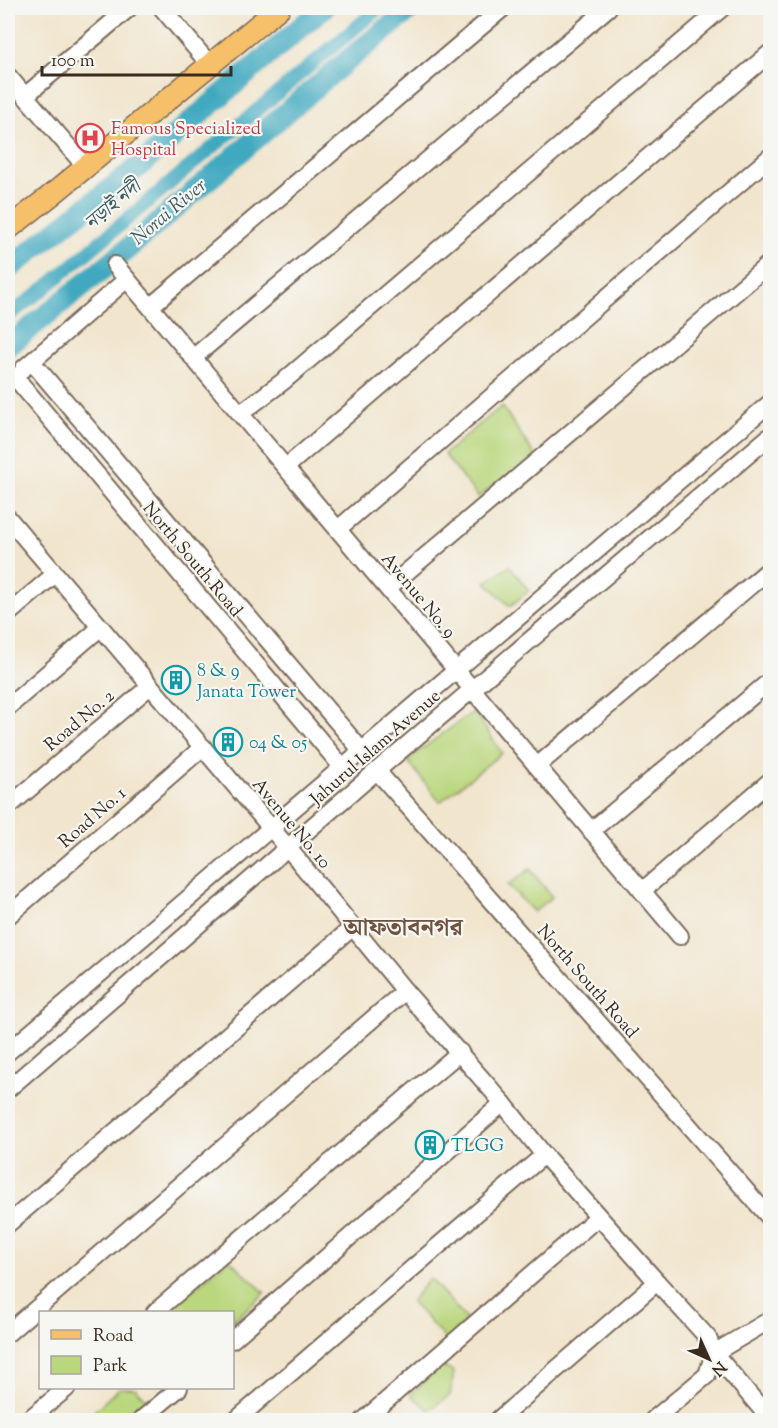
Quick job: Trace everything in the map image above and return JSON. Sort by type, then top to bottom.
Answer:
[{"type":"main road","points":[[8,229],[279,8]]},
{"type":"street","points":[[25,96],[129,8]]},
{"type":"street","points":[[162,8],[210,65]]},
{"type":"street","points":[[151,306],[503,8]]},
{"type":"street","points":[[194,357],[608,8]]},
{"type":"street","points":[[241,413],[294,372],[722,8]]},
{"type":"street","points":[[286,468],[771,52]]},
{"type":"street","points":[[8,76],[85,166]]},
{"type":"street","points":[[338,529],[771,157]]},
{"type":"street","points":[[388,588],[771,264]]},
{"type":"street","name":"Avenue No. 9","points":[[115,265],[681,936]]},
{"type":"street","points":[[11,379],[127,279]]},
{"type":"street","name":"North South Road","points":[[32,362],[362,751]]},
{"type":"street","name":"North South Road","points":[[11,379],[343,768]]},
{"type":"street","name":"Jahurul Islam Avenue","points":[[8,1052],[771,403]]},
{"type":"street","name":"Jahurul Islam Avenue","points":[[8,1089],[376,771],[771,436]]},
{"type":"street","name":"Avenue No. 10","points":[[9,523],[55,573],[149,687],[203,747],[405,991],[503,1103],[544,1155],[708,1338],[714,1353],[771,1419]]},
{"type":"street","points":[[537,766],[771,569]]},
{"type":"street","points":[[8,614],[55,573]]},
{"type":"street","points":[[8,707],[100,628]]},
{"type":"street","points":[[591,831],[771,681]]},
{"type":"street","name":"Road No. 2","points":[[8,807],[149,687]]},
{"type":"street","name":"Road No. 1","points":[[8,916],[203,747]]},
{"type":"street","name":"North South Road","points":[[376,771],[771,1218]]},
{"type":"street","points":[[642,891],[771,782]]},
{"type":"street","points":[[8,1224],[353,927]]},
{"type":"street","points":[[8,1333],[405,991]]},
{"type":"street","points":[[155,1311],[460,1052]]},
{"type":"street","points":[[234,1338],[503,1103]]},
{"type":"street","points":[[236,1420],[544,1155]]},
{"type":"street","points":[[364,1420],[598,1217]]},
{"type":"street","points":[[498,1420],[657,1282]]},
{"type":"street","points":[[653,1420],[707,1375],[714,1353],[771,1320]]},
{"type":"street","points":[[28,1420],[66,1389]]},
{"type":"street","points":[[141,1420],[178,1389]]},
{"type":"green space","points":[[502,406],[536,457],[478,497],[444,454]]},
{"type":"green space","points":[[510,566],[529,591],[510,606],[486,582]]},
{"type":"green space","points":[[474,711],[502,753],[440,802],[407,760]]},
{"type":"green space","points":[[530,869],[552,897],[534,912],[508,885]]},
{"type":"green space","points":[[229,1259],[265,1293],[234,1320],[234,1311],[167,1311]]},
{"type":"green space","points":[[430,1278],[467,1320],[447,1341],[411,1301]]},
{"type":"green space","points":[[440,1366],[454,1372],[450,1395],[429,1410],[411,1395]]},
{"type":"green space","points":[[118,1389],[136,1389],[148,1401],[127,1420],[85,1420]]},
{"type":"waterway","name":"Norai River","points":[[8,269],[138,167],[323,8]]},
{"type":"waterway","name":"নড়াই নদী","points":[[8,316],[45,288],[379,8]]},
{"type":"waterway","name":"Norai River","points":[[8,346],[132,245],[331,74],[412,8]]},
{"type":"place","name":"Famous Specialized Hospital","points":[[90,138]]},
{"type":"place","name":"8 & 9 Janata Tower","points":[[176,680]]},
{"type":"place","name":"04 & 05","points":[[228,742]]},
{"type":"place","name":"TLGG","points":[[430,1145]]},
{"type":"district","name":"আফতাবনগর","points":[[403,927]]}]
